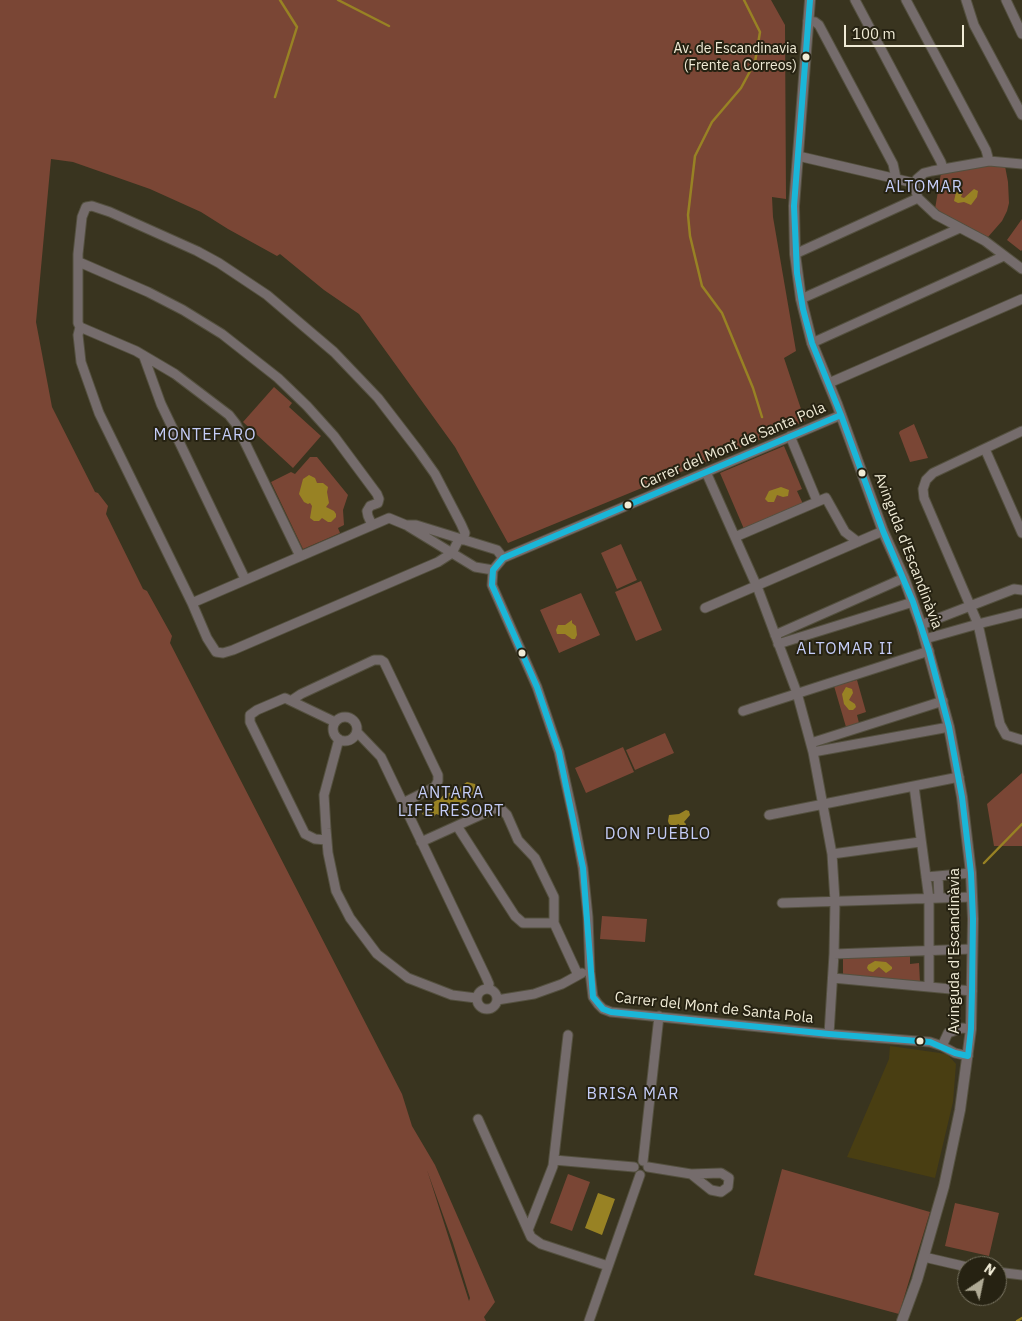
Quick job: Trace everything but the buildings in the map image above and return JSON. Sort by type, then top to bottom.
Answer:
[{"type":"street","name":"Avinguda d'Escandinàvia","points":[[810,0],[794,206],[795,254],[801,299],[812,343],[829,383],[883,532],[914,602],[929,651],[943,701],[959,777],[971,874],[971,1028],[960,1110],[944,1186],[924,1257],[902,1321]]},
{"type":"street","points":[[855,0],[943,169]]},
{"type":"street","points":[[906,0],[986,150],[988,161]]},
{"type":"street","points":[[966,0],[974,25],[1022,115]]},
{"type":"street","points":[[1006,0],[1021,31]]},
{"type":"street","points":[[808,21],[819,25],[893,164],[896,178]]},
{"type":"street","points":[[798,156],[914,183]]},
{"type":"street","points":[[914,183],[924,173],[988,161],[1022,164]]},
{"type":"street","points":[[914,183],[918,198],[936,215],[985,241],[1022,269]]},
{"type":"street","points":[[795,254],[918,198]]},
{"type":"street","points":[[92,206],[110,212],[197,251],[219,263],[267,295],[334,352],[378,398],[435,474],[465,533],[452,553],[438,562],[224,653],[216,652],[207,638],[192,603],[99,413],[81,362],[78,334],[80,327],[77,319],[79,262],[82,217],[86,207],[92,206]]},
{"type":"street","points":[[801,299],[960,228]]},
{"type":"street","points":[[812,343],[1004,256]]},
{"type":"street","points":[[79,262],[148,292],[183,310],[222,334],[278,378],[334,436],[377,494],[378,503],[370,506],[367,511],[372,525]]},
{"type":"street","points":[[829,383],[1022,299]]},
{"type":"street","points":[[80,327],[144,356],[175,374],[230,415],[300,556]]},
{"type":"street","points":[[144,356],[161,404],[245,579]]},
{"type":"street","name":"Carrer del Mont de Santa Pola","points":[[841,415],[503,558],[493,570],[492,585],[537,688],[559,752],[583,868],[588,917],[590,972],[594,996],[603,1009],[610,1012],[828,1034],[925,1041],[968,1056]]},
{"type":"street","points":[[1022,431],[933,473],[926,480],[923,489],[924,498],[978,624],[1000,724],[1006,735],[1022,740]]},
{"type":"street","points":[[790,436],[817,501]]},
{"type":"street","points":[[985,449],[1022,534]]},
{"type":"street","points":[[706,472],[756,586],[797,693],[812,748],[832,854],[835,902],[833,978],[828,1034]]},
{"type":"street","points":[[735,537],[826,498],[845,532],[858,542]]},
{"type":"street","points":[[192,603],[388,518],[406,525],[475,567],[493,570]]},
{"type":"street","points":[[406,525],[416,525],[497,550],[503,558]]},
{"type":"street","points":[[705,608],[883,532]]},
{"type":"street","points":[[776,639],[904,578]]},
{"type":"street","points":[[921,625],[1014,589],[1022,590]]},
{"type":"street","points":[[776,639],[914,602]]},
{"type":"street","points":[[925,640],[978,624],[1022,614]]},
{"type":"street","points":[[743,711],[929,651]]},
{"type":"street","points":[[292,700],[374,660],[384,662],[438,775],[435,787],[403,803]]},
{"type":"street","points":[[327,840],[315,839],[304,834],[250,722],[250,715],[284,698],[292,700],[335,722]]},
{"type":"street","points":[[812,748],[943,701]]},
{"type":"street","points":[[339,740],[350,740],[356,735],[357,725],[351,718],[342,717],[335,722],[333,731],[339,740],[324,795],[328,853],[336,891],[350,918],[377,954],[408,978],[452,995],[476,998]]},
{"type":"street","points":[[812,748],[949,727]]},
{"type":"street","points":[[357,732],[381,757],[486,977],[487,988]]},
{"type":"street","points":[[769,815],[959,777]]},
{"type":"street","points":[[914,786],[929,899],[933,950],[928,986]]},
{"type":"street","points":[[421,842],[496,808],[501,809],[507,815],[518,840],[535,858],[554,897],[554,923],[578,975]]},
{"type":"street","points":[[457,826],[515,916],[523,923],[554,923]]},
{"type":"street","points":[[832,854],[920,842]]},
{"type":"street","points":[[926,877],[971,874]]},
{"type":"street","points":[[938,876],[939,898]]},
{"type":"street","points":[[782,903],[972,897]]},
{"type":"street","points":[[834,954],[972,949]]},
{"type":"street","points":[[497,1000],[534,994],[562,984],[578,975],[590,972]]},
{"type":"street","points":[[833,978],[972,991]]},
{"type":"street","points":[[487,988],[496,993],[497,1000],[492,1008],[486,1010],[478,1004],[476,998],[480,991],[487,988]]},
{"type":"street","points":[[640,1175],[645,1174],[659,1016]]},
{"type":"street","points":[[942,1046],[948,1033],[962,1028],[971,1028]]},
{"type":"street","points":[[528,1230],[553,1166],[568,1035]]},
{"type":"street","points":[[478,1119],[531,1237],[541,1244],[608,1266]]},
{"type":"street","points":[[554,1160],[634,1167]]},
{"type":"street","points":[[634,1167],[636,1163],[646,1164],[691,1174]]},
{"type":"street","points":[[634,1167],[636,1173],[640,1175]]},
{"type":"street","points":[[589,1321],[640,1175]]},
{"type":"street","points":[[924,1257],[957,1266]]},
{"type":"street","points":[[1007,1273],[1022,1275]]},
{"type":"shaded area","points":[[0,0],[771,0],[785,25],[786,199],[772,197],[773,217],[796,351],[784,358],[805,421],[508,543],[455,447],[359,314],[324,290],[280,254],[277,256],[201,212],[150,189],[73,162],[51,159],[36,322],[52,407],[95,492],[98,493],[108,506],[106,514],[143,589],[147,591],[172,636],[170,643],[402,1094],[412,1126],[435,1165],[495,1302],[484,1317],[486,1321],[0,1321]],"holes":[[[427,1170],[470,1298],[469,1301]]]},
{"type":"shaded area","points":[[991,165],[1005,166],[1009,203],[1002,221],[988,237],[935,209],[941,173]]},
{"type":"shaded area","points":[[974,189],[978,191],[977,197],[971,205],[954,201],[956,192],[963,192],[961,197],[964,198]]},
{"type":"shaded area","points":[[1022,219],[1022,250],[1021,251],[1007,240]]},
{"type":"shaded area","points":[[274,387],[292,403],[289,407],[321,436],[293,468],[243,422]]},
{"type":"shaded area","points":[[914,424],[928,458],[910,462],[899,433]]},
{"type":"shaded area","points":[[784,446],[802,489],[797,491],[803,504],[744,529],[720,473]]},
{"type":"shaded area","points":[[310,457],[317,457],[348,495],[343,510],[344,525],[338,528],[340,533],[303,549],[271,482],[291,472],[295,474]]},
{"type":"shaded area","points":[[309,475],[315,478],[317,483],[323,483],[328,487],[329,503],[326,507],[336,514],[336,517],[331,522],[322,518],[319,521],[314,521],[310,518],[312,506],[310,503],[304,502],[299,494],[303,479]]},
{"type":"shaded area","points":[[781,487],[789,490],[788,496],[777,495],[774,502],[768,502],[765,499],[769,491]]},
{"type":"shaded area","points":[[621,544],[637,580],[617,589],[601,553]]},
{"type":"shaded area","points":[[641,581],[662,630],[636,641],[615,592]]},
{"type":"shaded area","points":[[581,593],[600,635],[559,653],[540,610]]},
{"type":"shaded area","points":[[572,620],[572,623],[576,626],[577,635],[575,639],[565,634],[557,634],[558,625],[565,625]]},
{"type":"shaded area","points":[[857,680],[866,712],[857,715],[859,723],[846,727],[834,686]]},
{"type":"shaded area","points":[[846,687],[852,689],[853,693],[849,700],[855,704],[856,707],[853,710],[849,710],[844,704],[842,694]]},
{"type":"shaded area","points":[[665,733],[674,753],[635,770],[626,750]]},
{"type":"shaded area","points":[[623,747],[634,772],[586,793],[575,768]]},
{"type":"shaded area","points":[[1022,773],[1022,846],[994,846],[987,804]]},
{"type":"shaded area","points":[[467,782],[475,784],[480,793],[474,797],[467,797],[466,806],[453,809],[450,813],[446,811],[442,816],[436,814],[433,818],[428,818],[422,814],[424,811],[421,808],[422,805],[432,803],[441,798],[445,793],[459,793],[461,786]]},
{"type":"shaded area","points":[[686,810],[689,811],[690,815],[684,822],[686,824],[685,827],[680,828],[679,824],[673,826],[669,824],[669,815],[679,814]]},
{"type":"shaded area","points":[[602,916],[647,919],[645,942],[600,939]]},
{"type":"shaded area","points":[[910,956],[910,964],[919,963],[920,983],[843,976],[843,957]]},
{"type":"shaded area","points":[[875,961],[886,962],[892,969],[886,973],[879,967],[873,972],[869,971],[868,965]]},
{"type":"shaded area","points":[[890,1046],[947,1054],[956,1064],[953,1102],[935,1178],[847,1157],[889,1059]]},
{"type":"shaded area","points":[[782,1169],[930,1212],[899,1314],[754,1275]]},
{"type":"shaded area","points":[[568,1174],[590,1182],[572,1231],[550,1223]]},
{"type":"shaded area","points":[[598,1193],[615,1199],[602,1235],[585,1228]]},
{"type":"shaded area","points":[[955,1203],[999,1213],[989,1256],[945,1246]]},
{"type":"waterway","points":[[275,97],[297,27],[280,0]]},
{"type":"waterway","points":[[338,0],[389,26]]},
{"type":"waterway","points":[[744,0],[760,32],[755,62],[741,88],[712,122],[695,156],[688,215],[690,236],[702,286],[722,313],[753,388],[762,417]]},
{"type":"waterway","points":[[984,863],[1022,824]]},
{"type":"waterway","points":[[1017,1321],[1022,1318]]},
{"type":"transit line","points":[[810,0],[794,206],[797,273],[803,309],[812,343],[841,415]]},
{"type":"transit line","points":[[841,415],[883,531],[913,602],[929,651],[949,727],[962,797],[971,873],[973,919],[972,991],[968,1056],[955,1053],[930,1042],[829,1034],[611,1012],[603,1009],[593,997],[583,868],[559,752],[537,687],[492,585],[493,570],[503,558],[841,415]]},
{"type":"place","name":"Av. de Escandinavia (Frente a Correos)","points":[[806,57]]},
{"type":"district","name":"ALTOMAR","points":[[924,187]]},
{"type":"district","name":"MONTEFARO","points":[[205,435]]},
{"type":"district","name":"ALTOMAR II","points":[[845,649]]},
{"type":"district","name":"ANTARA LIFE RESORT","points":[[451,802]]},
{"type":"district","name":"DON PUEBLO","points":[[658,834]]},
{"type":"district","name":"BRISA MAR","points":[[633,1094]]}]
